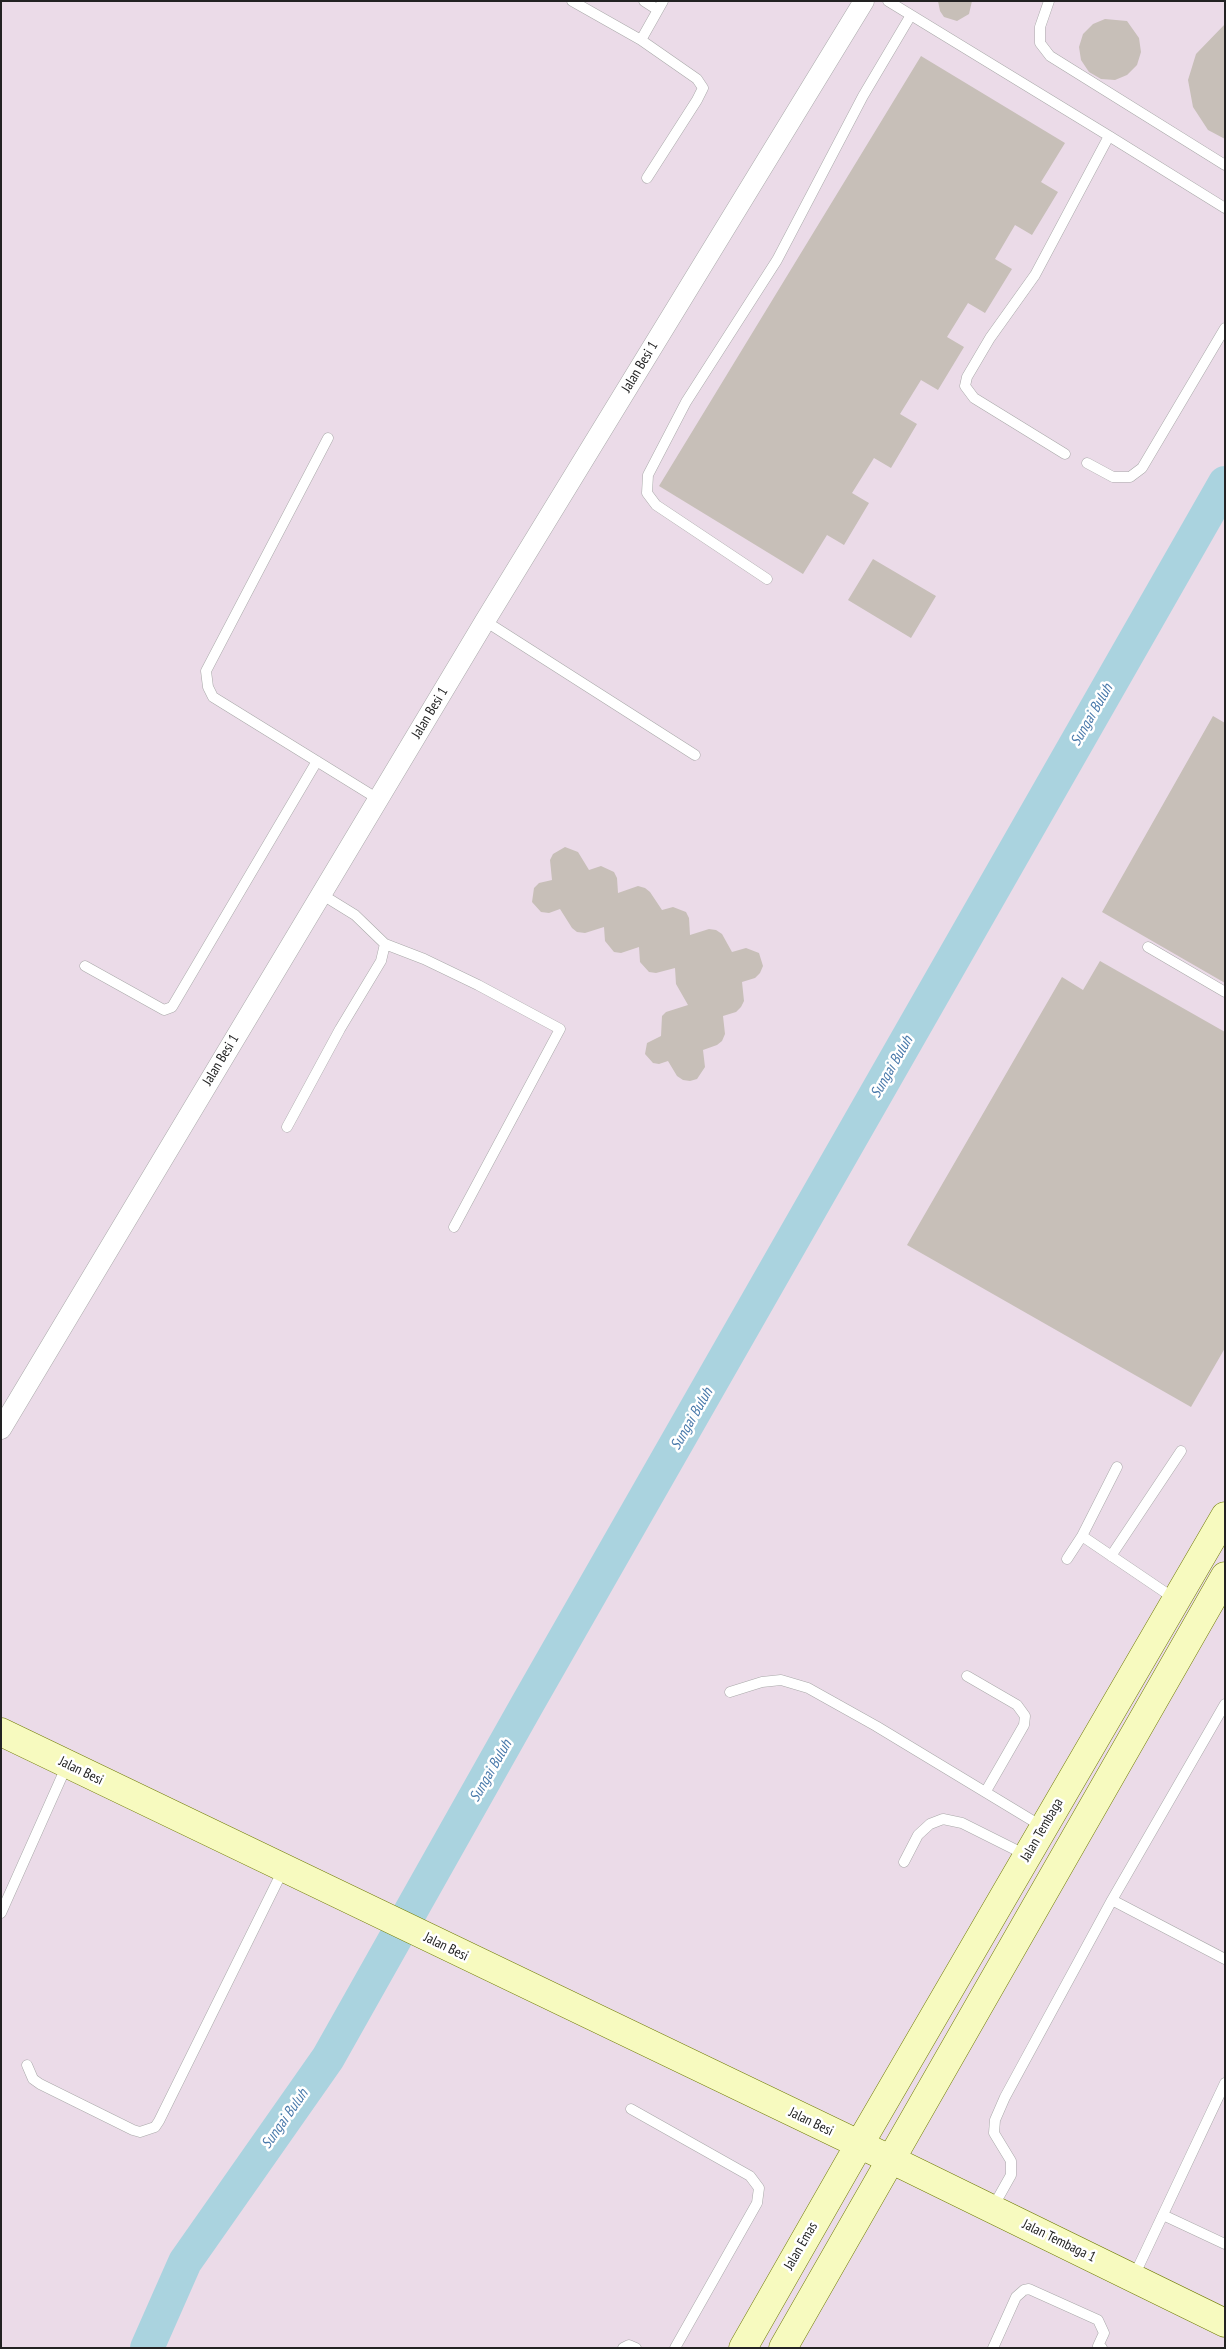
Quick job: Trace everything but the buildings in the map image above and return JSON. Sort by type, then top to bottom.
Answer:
[{"type":"main road","name":"Jalan Tembaga","points":[[859,2145],[1225,1516]]},
{"type":"main road","points":[[783,2348],[1225,1576]]},
{"type":"main road","name":"Jalan Besi","points":[[1,1732],[892,2160]]},
{"type":"main road","name":"Jalan Emas","points":[[743,2348],[859,2145]]},
{"type":"main road","name":"Jalan Tembaga 1","points":[[892,2160],[1225,2323]]},
{"type":"street","name":"Jalan Besi 1","points":[[1,1429],[320,894],[864,1]]},
{"type":"street","points":[[1201,1557],[1225,1568]]},
{"type":"lane","points":[[572,1],[642,40],[697,79],[703,88],[647,178]]},
{"type":"lane","points":[[642,40],[661,6],[644,1]]},
{"type":"lane","points":[[888,1],[1225,208]]},
{"type":"lane","points":[[1048,1],[1040,28],[1040,43],[1050,56],[1225,165]]},
{"type":"lane","points":[[767,579],[656,505],[646,493],[648,475],[686,402],[777,260],[863,96],[911,15]]},
{"type":"lane","points":[[1066,454],[974,398],[965,386],[967,377],[990,338],[1035,275],[1109,136]]},
{"type":"lane","points":[[1087,463],[1113,477],[1130,477],[1142,468],[1225,328]]},
{"type":"lane","points":[[328,438],[206,671],[208,687],[213,698],[378,799]]},
{"type":"lane","points":[[485,621],[695,755]]},
{"type":"lane","points":[[85,966],[164,1010],[172,1007],[317,761]]},
{"type":"lane","points":[[320,894],[355,915],[385,944],[424,959],[478,985],[560,1029],[454,1227]]},
{"type":"lane","points":[[287,1127],[340,1029],[382,961],[385,944]]},
{"type":"lane","points":[[1148,947],[1225,992]]},
{"type":"lane","points":[[1110,1556],[1181,1451]]},
{"type":"lane","points":[[1068,1559],[1082,1536],[1117,1467]]},
{"type":"lane","points":[[1082,1536],[1176,1600]]},
{"type":"lane","points":[[967,1676],[1017,1705],[1025,1716],[1024,1725],[986,1791]]},
{"type":"lane","points":[[730,1692],[762,1682],[781,1680],[808,1688],[986,1791],[1044,1827]]},
{"type":"lane","points":[[992,2209],[1011,2174],[1011,2161],[994,2133],[995,2120],[1005,2097],[1112,1900],[1225,1704]]},
{"type":"lane","points":[[1,1912],[68,1764]]},
{"type":"lane","points":[[904,1862],[918,1835],[930,1824],[943,1819],[971,1827],[1026,1856]]},
{"type":"lane","points":[[26,2065],[33,2079],[40,2084],[124,2126],[140,2132],[154,2127],[159,2121],[284,1869]]},
{"type":"lane","points":[[1112,1900],[1225,1959]]},
{"type":"lane","points":[[1134,2277],[1225,2083]]},
{"type":"lane","points":[[632,2109],[750,2176],[759,2188],[758,2203],[675,2348]]},
{"type":"lane","points":[[1163,2215],[1225,2244]]},
{"type":"lane","points":[[993,2348],[1016,2297],[1024,2290],[1029,2289],[1098,2320],[1104,2333],[1099,2347]]},
{"type":"lane","points":[[623,2348],[629,2345],[636,2348]]},
{"type":"shaded area","points":[[1,1],[1225,1],[1225,2348],[1,2348]]},
{"type":"waterway","name":"Sungai Buluh","points":[[147,2348],[185,2262],[328,2058],[528,1703],[1225,483]]}]
